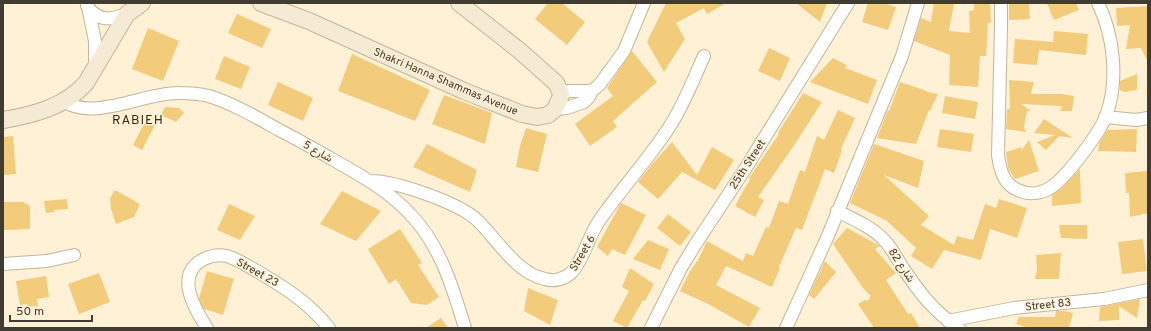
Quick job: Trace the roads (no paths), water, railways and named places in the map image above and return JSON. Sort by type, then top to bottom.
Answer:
[{"type":"street","points":[[86,5],[94,14],[102,18],[116,18],[127,14],[142,3]]},
{"type":"street","name":"Shakri Hanna Shammas Avenue","points":[[261,3],[309,22],[464,91],[522,114],[537,117],[548,114],[555,109]]},
{"type":"street","points":[[459,3],[540,68],[556,83],[560,91],[560,101],[555,109]]},
{"type":"street","points":[[555,109],[567,108],[584,102],[592,91],[600,84],[624,51],[644,3]]},
{"type":"street","name":"25th Street","points":[[651,328],[681,268],[747,166],[848,3]]},
{"type":"street","points":[[786,328],[902,56],[918,3]]},
{"type":"street","points":[[1001,3],[999,168],[1004,179],[1013,188],[1024,193],[1037,193],[1054,185],[1069,170],[1105,117],[1110,100],[1113,64],[1108,29],[1098,3]]},
{"type":"street","points":[[86,5],[95,40],[95,68]]},
{"type":"street","points":[[3,126],[19,124],[72,99],[86,83],[127,14]]},
{"type":"street","name":"Street 6","points":[[371,182],[380,181],[401,185],[462,210],[476,219],[495,241],[530,274],[545,280],[557,280],[566,277],[572,272],[582,256],[598,223],[669,129],[704,56]]},
{"type":"street","points":[[560,91],[592,91]]},
{"type":"street","name":"شارع 5","points":[[72,99],[86,110],[178,92],[207,96],[241,109],[371,182],[387,193],[411,215],[432,242],[443,264],[465,328]]},
{"type":"street","points":[[3,120],[36,113],[72,99]]},
{"type":"street","points":[[1105,117],[1136,120],[1148,118]]},
{"type":"street","name":"شارع 82","points":[[837,211],[865,226],[884,240],[925,300],[948,321],[959,328]]},
{"type":"street","name":"Street 23","points":[[207,328],[198,314],[191,298],[188,285],[191,268],[205,259],[219,254],[241,262],[283,286],[304,301],[329,328]]},
{"type":"street","points":[[3,264],[47,261],[74,255]]},
{"type":"street","name":"Street 83","points":[[948,321],[1014,308],[1104,299],[1148,290]]},
{"type":"district","name":"RABIEH","points":[[138,119]]}]
